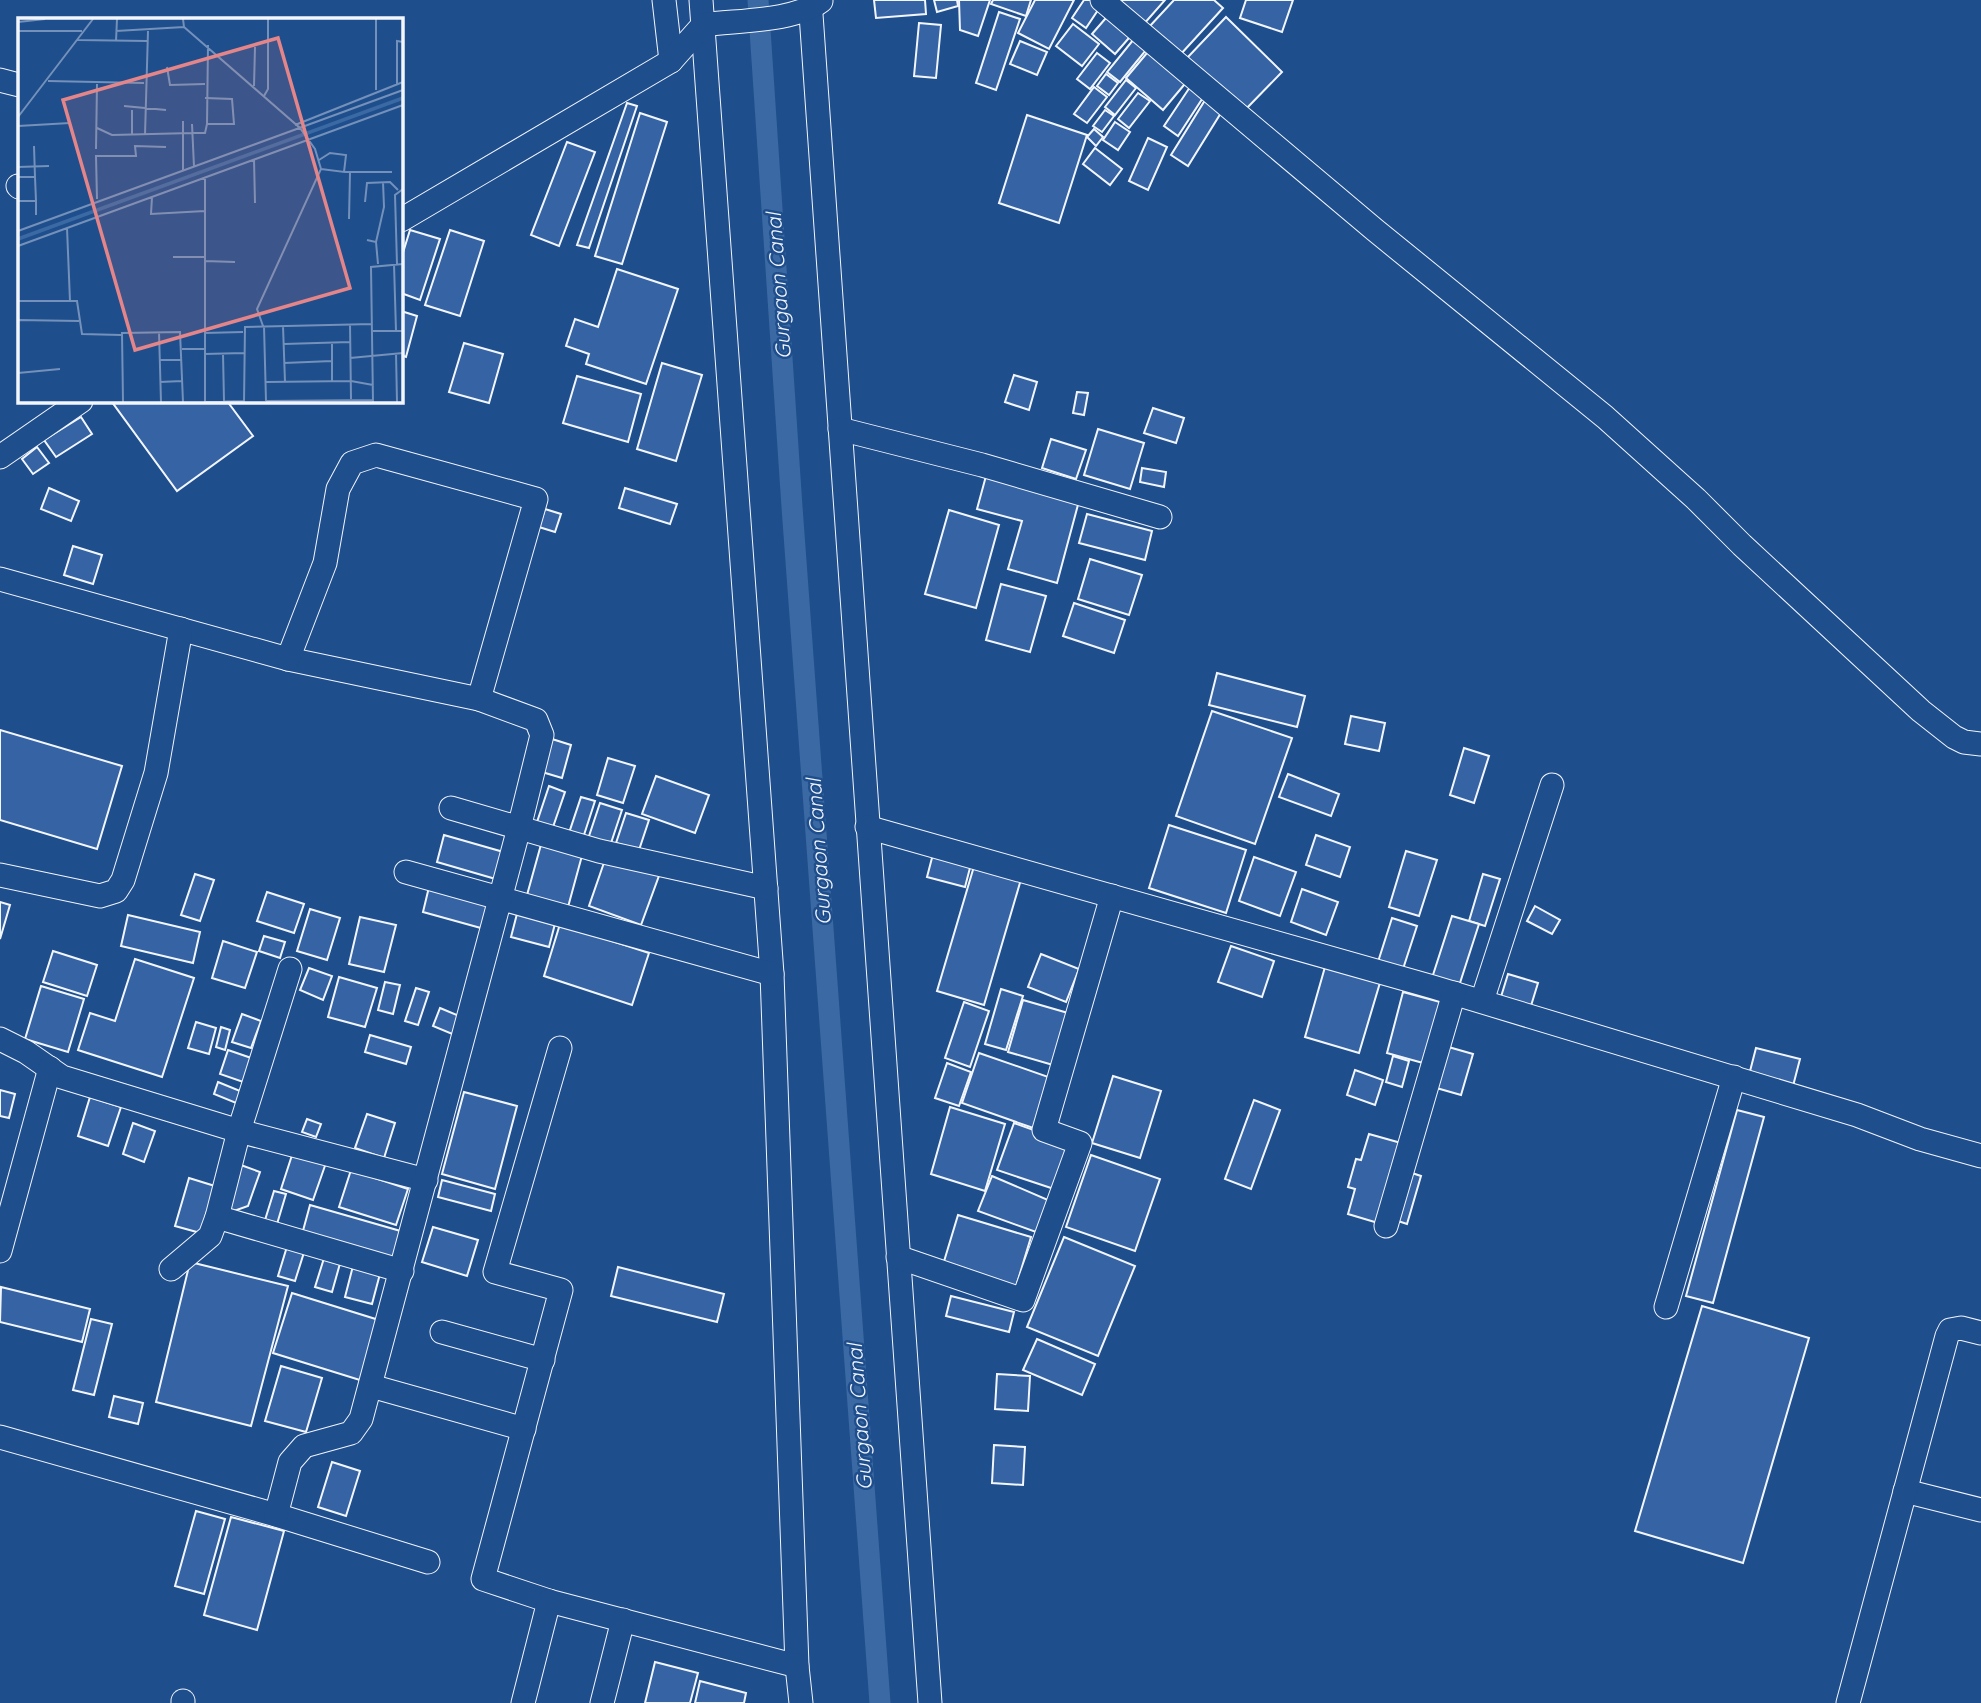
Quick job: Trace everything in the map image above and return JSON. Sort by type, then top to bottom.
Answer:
[{"type":"street","points":[[664,0],[671,61]]},
{"type":"street","points":[[701,0],[772,974],[797,1666],[802,1703]]},
{"type":"street","points":[[1102,0],[1375,230],[1614,425],[1921,711],[1954,737],[1964,742],[1981,744]]},
{"type":"street","points":[[402,219],[671,61],[703,25],[772,17],[814,3],[839,429],[930,1703]]},
{"type":"street","points":[[0,80],[18,85]]},
{"type":"street","points":[[0,457],[80,402]]},
{"type":"street","points":[[839,429],[982,465],[1160,517]]},
{"type":"street","points":[[288,659],[326,563],[338,489],[352,463],[376,455],[536,499],[479,699]]},
{"type":"street","points":[[0,579],[288,659],[479,699],[536,720],[542,735],[361,1419],[351,1433],[304,1447],[290,1462],[276,1516]]},
{"type":"street","points":[[0,875],[100,896],[116,891],[123,880],[156,773],[181,629]]},
{"type":"street","points":[[1482,1001],[1552,785]]},
{"type":"street","points":[[451,808],[599,851],[765,888]]},
{"type":"street","points":[[867,827],[1482,1001],[1876,1121],[1920,1139],[1981,1156]]},
{"type":"street","points":[[406,872],[772,974]]},
{"type":"street","points":[[898,1257],[1023,1300],[1080,1143],[1044,1130],[1112,896]]},
{"type":"street","points":[[171,1269],[210,1236],[239,1131],[290,969]]},
{"type":"street","points":[[1385,1226],[1454,993]]},
{"type":"street","points":[[0,1038],[62,1077],[239,1131],[426,1180]]},
{"type":"street","points":[[560,1048],[495,1272],[561,1290],[483,1579],[550,1601],[797,1666]]},
{"type":"street","points":[[0,1251],[50,1068]]},
{"type":"street","points":[[1666,1307],[1734,1077]]},
{"type":"street","points":[[217,1217],[402,1271]]},
{"type":"street","points":[[1848,1703],[1948,1333],[1956,1328],[1981,1333]]},
{"type":"street","points":[[442,1332],[543,1360]]},
{"type":"street","points":[[370,1386],[524,1429]]},
{"type":"street","points":[[0,1437],[276,1516],[428,1563]]},
{"type":"street","points":[[1905,1490],[1981,1510]]},
{"type":"street","points":[[523,1703],[550,1601]]},
{"type":"street","points":[[602,1703],[623,1620]]},
{"type":"building","points":[[874,0],[925,0],[926,14],[876,18]]},
{"type":"building","points":[[934,0],[957,0],[958,6],[937,12]]},
{"type":"building","points":[[959,0],[990,0],[978,36],[960,30]]},
{"type":"building","points":[[993,0],[1031,0],[1026,16],[991,4]]},
{"type":"building","points":[[1035,0],[1074,0],[1049,49],[1018,33]]},
{"type":"building","points":[[1084,0],[1096,0],[1102,4],[1086,28],[1072,18]]},
{"type":"building","points":[[1116,0],[1165,0],[1143,25]]},
{"type":"building","points":[[1174,0],[1214,0],[1223,8],[1180,55],[1149,27]]},
{"type":"building","points":[[1246,0],[1293,0],[1282,32],[1240,18]]},
{"type":"building","points":[[1112,11],[1135,31],[1115,54],[1092,34]]},
{"type":"building","points":[[999,12],[1020,19],[996,90],[976,83]]},
{"type":"building","points":[[1226,17],[1282,72],[1243,112],[1187,58]]},
{"type":"building","points":[[919,23],[941,25],[936,78],[914,76]]},
{"type":"building","points":[[1073,24],[1099,44],[1082,66],[1056,46]]},
{"type":"building","points":[[1138,34],[1151,44],[1120,82],[1107,72]]},
{"type":"building","points":[[1020,41],[1047,52],[1037,75],[1010,64]]},
{"type":"building","points":[[1152,47],[1189,79],[1163,110],[1126,78]]},
{"type":"building","points":[[1097,53],[1110,63],[1090,89],[1077,79]]},
{"type":"building","points":[[1106,74],[1118,83],[1109,95],[1097,86]]},
{"type":"building","points":[[1126,80],[1136,88],[1115,115],[1105,107]]},
{"type":"building","points":[[1192,84],[1206,93],[1178,136],[1164,126]]},
{"type":"building","points":[[1094,87],[1107,97],[1087,123],[1074,114]]},
{"type":"building","points":[[1138,93],[1150,101],[1129,128],[1118,119]]},
{"type":"building","points":[[1207,97],[1224,108],[1188,166],[1171,155]]},
{"type":"building","points":[[627,103],[637,106],[589,248],[577,245]]},
{"type":"building","points":[[1105,110],[1114,116],[1102,132],[1093,126]]},
{"type":"building","points":[[640,113],[667,122],[622,264],[595,256]]},
{"type":"building","points":[[1027,115],[1087,135],[1059,223],[999,203]]},
{"type":"building","points":[[1115,122],[1130,132],[1118,150],[1103,140]]},
{"type":"building","points":[[1094,129],[1103,137],[1096,146],[1087,137]]},
{"type":"building","points":[[1148,138],[1167,147],[1148,190],[1129,181]]},
{"type":"building","points":[[567,142],[595,152],[559,246],[531,235]]},
{"type":"building","points":[[1095,148],[1122,169],[1110,185],[1083,164]]},
{"type":"building","points":[[410,230],[440,239],[420,300],[402,293],[402,256]]},
{"type":"building","points":[[450,230],[484,241],[460,316],[425,305]]},
{"type":"building","points":[[617,269],[678,289],[646,384],[586,364],[589,354],[566,346],[575,319],[598,327]]},
{"type":"building","points":[[402,311],[417,316],[406,357],[402,355]]},
{"type":"building","points":[[464,343],[503,354],[489,403],[449,392]]},
{"type":"building","points":[[662,363],[702,375],[676,461],[637,449]]},
{"type":"building","points":[[1014,375],[1037,382],[1029,410],[1005,402]]},
{"type":"building","points":[[577,376],[641,394],[628,442],[563,423]]},
{"type":"building","points":[[1077,392],[1088,393],[1084,415],[1073,413]]},
{"type":"building","points":[[112,402],[228,402],[253,436],[177,491]]},
{"type":"building","points":[[1153,408],[1184,418],[1176,443],[1144,433]]},
{"type":"building","points":[[81,417],[92,434],[56,457],[44,440]]},
{"type":"building","points":[[1098,429],[1144,443],[1130,489],[1084,475]]},
{"type":"building","points":[[1051,439],[1086,450],[1076,479],[1042,468]]},
{"type":"building","points":[[37,447],[49,463],[33,474],[22,459]]},
{"type":"building","points":[[1142,468],[1166,472],[1164,487],[1140,482]]},
{"type":"building","points":[[986,476],[1079,501],[1057,583],[1008,569],[1022,521],[977,509]]},
{"type":"building","points":[[49,488],[79,501],[71,521],[41,509]]},
{"type":"building","points":[[625,488],[677,504],[670,524],[619,508]]},
{"type":"building","points":[[545,509],[561,514],[555,532],[539,527]]},
{"type":"building","points":[[949,510],[999,525],[976,608],[925,594]]},
{"type":"building","points":[[1087,514],[1152,531],[1145,560],[1079,543]]},
{"type":"building","points":[[73,546],[102,555],[93,584],[64,575]]},
{"type":"building","points":[[1090,559],[1142,575],[1129,615],[1078,599]]},
{"type":"building","points":[[1001,584],[1046,596],[1030,652],[986,640]]},
{"type":"building","points":[[1074,603],[1125,620],[1114,653],[1063,636]]},
{"type":"building","points":[[1217,673],[1305,696],[1297,727],[1209,705]]},
{"type":"building","points":[[1212,711],[1292,738],[1255,844],[1176,816]]},
{"type":"building","points":[[1351,716],[1385,723],[1379,751],[1345,744]]},
{"type":"building","points":[[0,730],[122,766],[97,849],[0,820]]},
{"type":"building","points":[[552,739],[571,745],[562,778],[542,772]]},
{"type":"building","points":[[1464,748],[1489,756],[1474,803],[1450,795]]},
{"type":"building","points":[[608,758],[635,766],[623,803],[597,795]]},
{"type":"building","points":[[1288,774],[1339,794],[1331,816],[1279,797]]},
{"type":"building","points":[[656,776],[709,795],[695,833],[642,814]]},
{"type":"building","points":[[549,786],[565,792],[553,827],[537,822]]},
{"type":"building","points":[[581,797],[595,801],[583,838],[569,833]]},
{"type":"building","points":[[600,803],[622,810],[610,846],[588,839]]},
{"type":"building","points":[[626,813],[649,820],[639,850],[616,843]]},
{"type":"building","points":[[1169,825],[1246,850],[1226,913],[1149,888]]},
{"type":"building","points":[[444,835],[507,853],[499,880],[437,862]]},
{"type":"building","points":[[1316,835],[1350,847],[1340,877],[1306,865]]},
{"type":"building","points":[[542,841],[583,852],[568,907],[527,895]]},
{"type":"building","points":[[1406,851],[1437,860],[1419,916],[1389,907]]},
{"type":"building","points":[[607,854],[660,873],[641,925],[589,906]]},
{"type":"building","points":[[933,854],[971,864],[965,887],[927,877]]},
{"type":"building","points":[[1254,857],[1296,872],[1280,916],[1239,901]]},
{"type":"building","points":[[975,863],[1022,876],[984,1005],[937,991]]},
{"type":"building","points":[[195,874],[214,880],[200,921],[181,915]]},
{"type":"building","points":[[1483,874],[1500,879],[1485,926],[1469,921]]},
{"type":"building","points":[[429,887],[495,904],[488,930],[423,912]]},
{"type":"building","points":[[1302,889],[1338,902],[1326,935],[1291,922]]},
{"type":"building","points":[[267,892],[304,904],[294,933],[257,921]]},
{"type":"building","points":[[0,902],[10,905],[0,939]]},
{"type":"building","points":[[519,906],[557,916],[549,947],[511,937]]},
{"type":"building","points":[[1535,906],[1560,920],[1552,934],[1527,921]]},
{"type":"building","points":[[310,909],[340,918],[327,960],[297,951]]},
{"type":"building","points":[[128,915],[200,932],[193,963],[121,946]]},
{"type":"building","points":[[1452,916],[1479,924],[1459,986],[1432,978]]},
{"type":"building","points":[[360,917],[396,925],[384,972],[349,964]]},
{"type":"building","points":[[1392,918],[1417,926],[1402,972],[1377,965]]},
{"type":"building","points":[[560,924],[649,953],[632,1005],[544,976]]},
{"type":"building","points":[[264,936],[285,942],[280,958],[259,951]]},
{"type":"building","points":[[223,941],[257,952],[245,988],[212,978]]},
{"type":"building","points":[[1231,946],[1274,961],[1262,997],[1218,982]]},
{"type":"building","points":[[53,951],[97,965],[87,996],[43,982]]},
{"type":"building","points":[[1041,954],[1079,969],[1066,1002],[1028,987]]},
{"type":"building","points":[[135,959],[194,978],[162,1077],[78,1050],[90,1013],[115,1021]]},
{"type":"building","points":[[1327,960],[1382,976],[1359,1053],[1305,1037]]},
{"type":"building","points":[[309,968],[332,976],[323,1000],[300,990]]},
{"type":"building","points":[[1508,974],[1538,983],[1530,1009],[1500,1000]]},
{"type":"building","points":[[339,977],[377,988],[365,1027],[328,1017]]},
{"type":"building","points":[[385,982],[400,985],[393,1014],[378,1010]]},
{"type":"building","points":[[41,986],[84,999],[68,1052],[25,1039]]},
{"type":"building","points":[[416,988],[429,992],[418,1025],[405,1021]]},
{"type":"building","points":[[1001,989],[1023,996],[1006,1050],[985,1044]]},
{"type":"building","points":[[1403,992],[1440,1002],[1423,1063],[1387,1053]]},
{"type":"building","points":[[1023,1000],[1068,1013],[1053,1065],[1008,1052]]},
{"type":"building","points":[[964,1002],[989,1011],[970,1067],[945,1058]]},
{"type":"building","points":[[440,1008],[464,1018],[457,1036],[433,1026]]},
{"type":"building","points":[[242,1014],[261,1021],[251,1048],[232,1042]]},
{"type":"building","points":[[196,1022],[216,1028],[209,1054],[188,1048]]},
{"type":"building","points":[[221,1027],[230,1030],[225,1050],[216,1047]]},
{"type":"building","points":[[370,1035],[411,1047],[406,1064],[365,1052]]},
{"type":"building","points":[[1445,1046],[1473,1054],[1461,1095],[1433,1087]]},
{"type":"building","points":[[1756,1048],[1800,1059],[1793,1086],[1749,1075]]},
{"type":"building","points":[[228,1050],[257,1060],[249,1084],[220,1074]]},
{"type":"building","points":[[979,1053],[1057,1080],[1039,1130],[962,1103]]},
{"type":"building","points":[[1393,1056],[1409,1061],[1402,1087],[1386,1082]]},
{"type":"building","points":[[947,1063],[971,1072],[959,1106],[935,1098]]},
{"type":"building","points":[[1355,1070],[1383,1080],[1375,1105],[1347,1095]]},
{"type":"building","points":[[1113,1076],[1161,1091],[1140,1158],[1092,1143]]},
{"type":"building","points":[[218,1082],[245,1093],[241,1105],[214,1094]]},
{"type":"building","points":[[0,1090],[15,1094],[9,1118],[0,1116]]},
{"type":"building","points":[[464,1092],[517,1106],[495,1189],[442,1174]]},
{"type":"building","points":[[90,1097],[121,1107],[108,1146],[78,1136]]},
{"type":"building","points":[[1254,1100],[1280,1110],[1251,1189],[1225,1179]]},
{"type":"building","points":[[950,1107],[1005,1124],[985,1191],[931,1174]]},
{"type":"building","points":[[1737,1110],[1764,1117],[1713,1303],[1686,1296]]},
{"type":"building","points":[[367,1114],[395,1123],[384,1158],[355,1148]]},
{"type":"building","points":[[307,1119],[321,1124],[316,1137],[302,1132]]},
{"type":"building","points":[[133,1123],[155,1131],[144,1162],[123,1154]]},
{"type":"building","points":[[1014,1123],[1070,1143],[1054,1189],[997,1170]]},
{"type":"building","points":[[1369,1134],[1401,1143],[1378,1223],[1348,1214],[1355,1189],[1348,1187],[1356,1159],[1361,1160]]},
{"type":"building","points":[[294,1149],[327,1160],[313,1200],[281,1189]]},
{"type":"building","points":[[1091,1155],[1160,1179],[1135,1251],[1066,1227]]},
{"type":"building","points":[[238,1164],[260,1172],[248,1206],[217,1217]]},
{"type":"building","points":[[351,1170],[408,1189],[396,1225],[339,1207]]},
{"type":"building","points":[[1409,1172],[1421,1176],[1407,1224],[1395,1220]]},
{"type":"building","points":[[992,1176],[1048,1200],[1036,1232],[978,1211]]},
{"type":"building","points":[[189,1178],[218,1187],[204,1234],[175,1226]]},
{"type":"building","points":[[442,1180],[495,1194],[491,1211],[438,1197]]},
{"type":"building","points":[[274,1191],[286,1194],[277,1224],[265,1220]]},
{"type":"building","points":[[310,1205],[404,1232],[394,1265],[301,1238]]},
{"type":"building","points":[[958,1215],[1031,1237],[1015,1290],[942,1268]]},
{"type":"building","points":[[433,1227],[478,1240],[467,1276],[422,1262]]},
{"type":"building","points":[[1064,1237],[1135,1266],[1098,1356],[1027,1327]]},
{"type":"building","points":[[289,1240],[306,1246],[295,1281],[278,1276]]},
{"type":"building","points":[[325,1255],[341,1260],[332,1292],[315,1287]]},
{"type":"building","points":[[190,1262],[288,1286],[251,1426],[156,1402]]},
{"type":"building","points":[[354,1262],[381,1270],[372,1304],[345,1297]]},
{"type":"building","points":[[618,1267],[724,1294],[717,1322],[611,1296]]},
{"type":"building","points":[[1,1287],[90,1309],[82,1342],[0,1322]]},
{"type":"building","points":[[292,1293],[382,1321],[363,1381],[273,1353]]},
{"type":"building","points":[[951,1296],[1014,1312],[1009,1332],[946,1316]]},
{"type":"building","points":[[1702,1306],[1809,1338],[1743,1563],[1635,1531]]},
{"type":"building","points":[[91,1319],[112,1324],[94,1395],[73,1390]]},
{"type":"building","points":[[1037,1339],[1095,1364],[1082,1395],[1023,1370]]},
{"type":"building","points":[[281,1366],[322,1378],[306,1432],[265,1421]]},
{"type":"building","points":[[997,1374],[1030,1376],[1028,1411],[995,1409]]},
{"type":"building","points":[[114,1396],[143,1403],[138,1424],[109,1417]]},
{"type":"building","points":[[994,1445],[1025,1447],[1023,1485],[992,1483]]},
{"type":"building","points":[[332,1462],[360,1471],[346,1516],[318,1507]]},
{"type":"building","points":[[196,1511],[225,1519],[204,1594],[175,1586]]},
{"type":"building","points":[[231,1517],[284,1531],[257,1630],[204,1615]]},
{"type":"building","points":[[655,1662],[698,1673],[690,1703],[645,1703]]},
{"type":"building","points":[[700,1681],[746,1693],[744,1703],[695,1703]]},
{"type":"waterway","name":"Gurgaon Canal","points":[[758,0],[792,507],[880,1703]]}]
